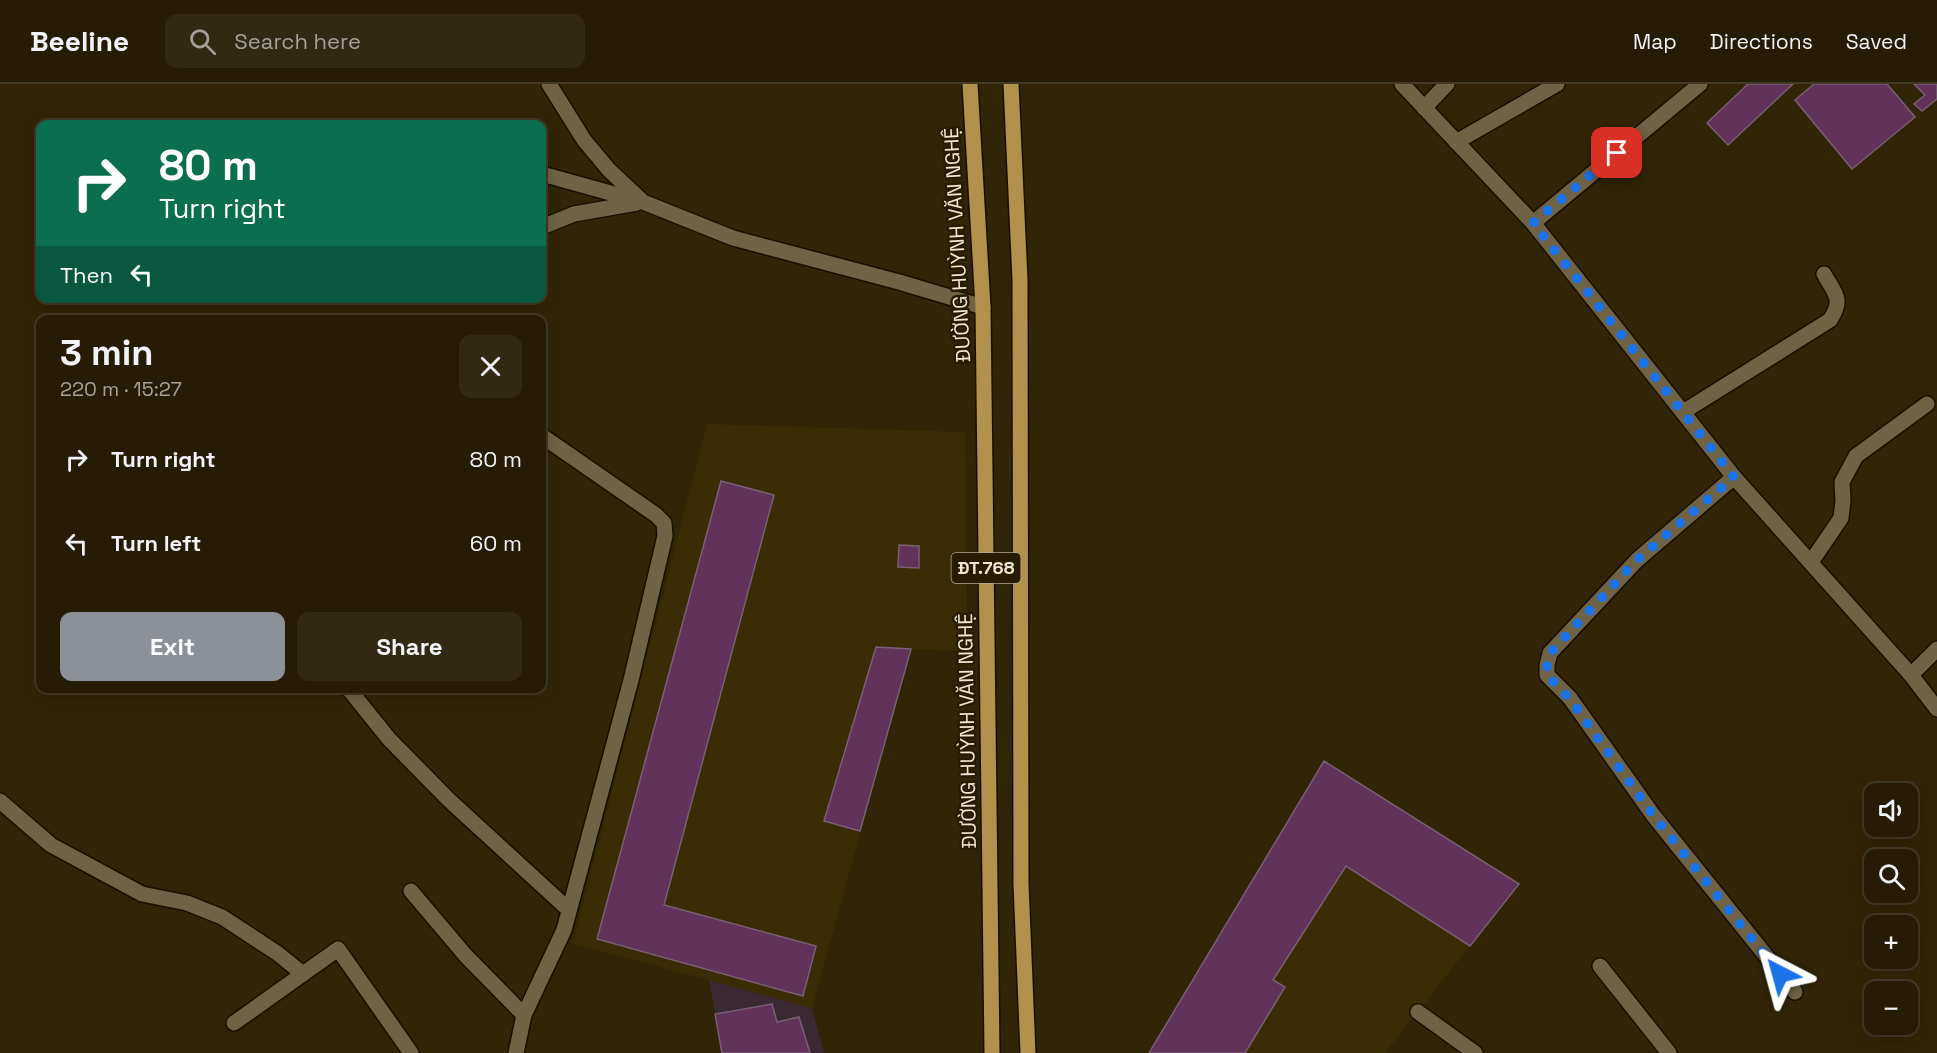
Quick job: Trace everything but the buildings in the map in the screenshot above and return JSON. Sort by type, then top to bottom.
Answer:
[{"type":"main road","name":"ĐƯỜNG HUỲNH VĂN NGHỆ","points":[[970,84],[983,307],[992,1053]]},
{"type":"main road","name":"ĐT.768","points":[[1011,84],[1020,280],[1021,872],[1028,1053]]},
{"type":"street","points":[[549,84],[584,140],[609,170],[643,202]]},
{"type":"street","points":[[1402,84],[1533,223],[1734,477],[1911,675],[1937,709]]},
{"type":"street","points":[[1424,108],[1447,84]]},
{"type":"street","points":[[1456,142],[1557,84]]},
{"type":"street","points":[[1533,223],[1700,84]]},
{"type":"street","points":[[546,175],[643,202],[733,238],[983,307]]},
{"type":"street","points":[[546,225],[574,214],[643,202]]},
{"type":"street","points":[[1683,412],[1830,320],[1838,305],[1837,298],[1824,274]]},
{"type":"street","points":[[1811,562],[1841,518],[1842,482],[1856,456],[1927,404]]},
{"type":"street","points":[[516,1053],[524,1015],[564,930],[631,680],[665,536],[664,523],[656,515],[546,439]]},
{"type":"street","points":[[1734,477],[1629,568],[1550,653],[1547,675],[1570,699],[1653,815],[1794,992]]},
{"type":"street","points":[[1911,675],[1937,649]]},
{"type":"street","points":[[352,693],[389,739],[569,910]]},
{"type":"street","points":[[0,801],[51,845],[142,894],[187,903],[222,917],[303,974]]},
{"type":"street","points":[[411,891],[466,956],[524,1015]]},
{"type":"street","points":[[234,1023],[338,949],[411,1053]]},
{"type":"street","points":[[1600,966],[1669,1053]]},
{"type":"street","points":[[1418,1012],[1475,1053]]},
{"type":"shaded area","points":[[707,424],[965,432],[967,651],[911,649],[812,1008],[571,943],[575,935]]},
{"type":"shaded area","points":[[1324,761],[1519,884],[1385,1053],[1149,1053]]},
{"type":"shaded area","points":[[709,980],[812,1008],[824,1053],[722,1053]]},
{"type":"route","points":[[1617,153],[1533,223],[1734,477],[1637,560],[1550,653],[1547,675],[1570,699],[1653,815],[1780,974]]}]
